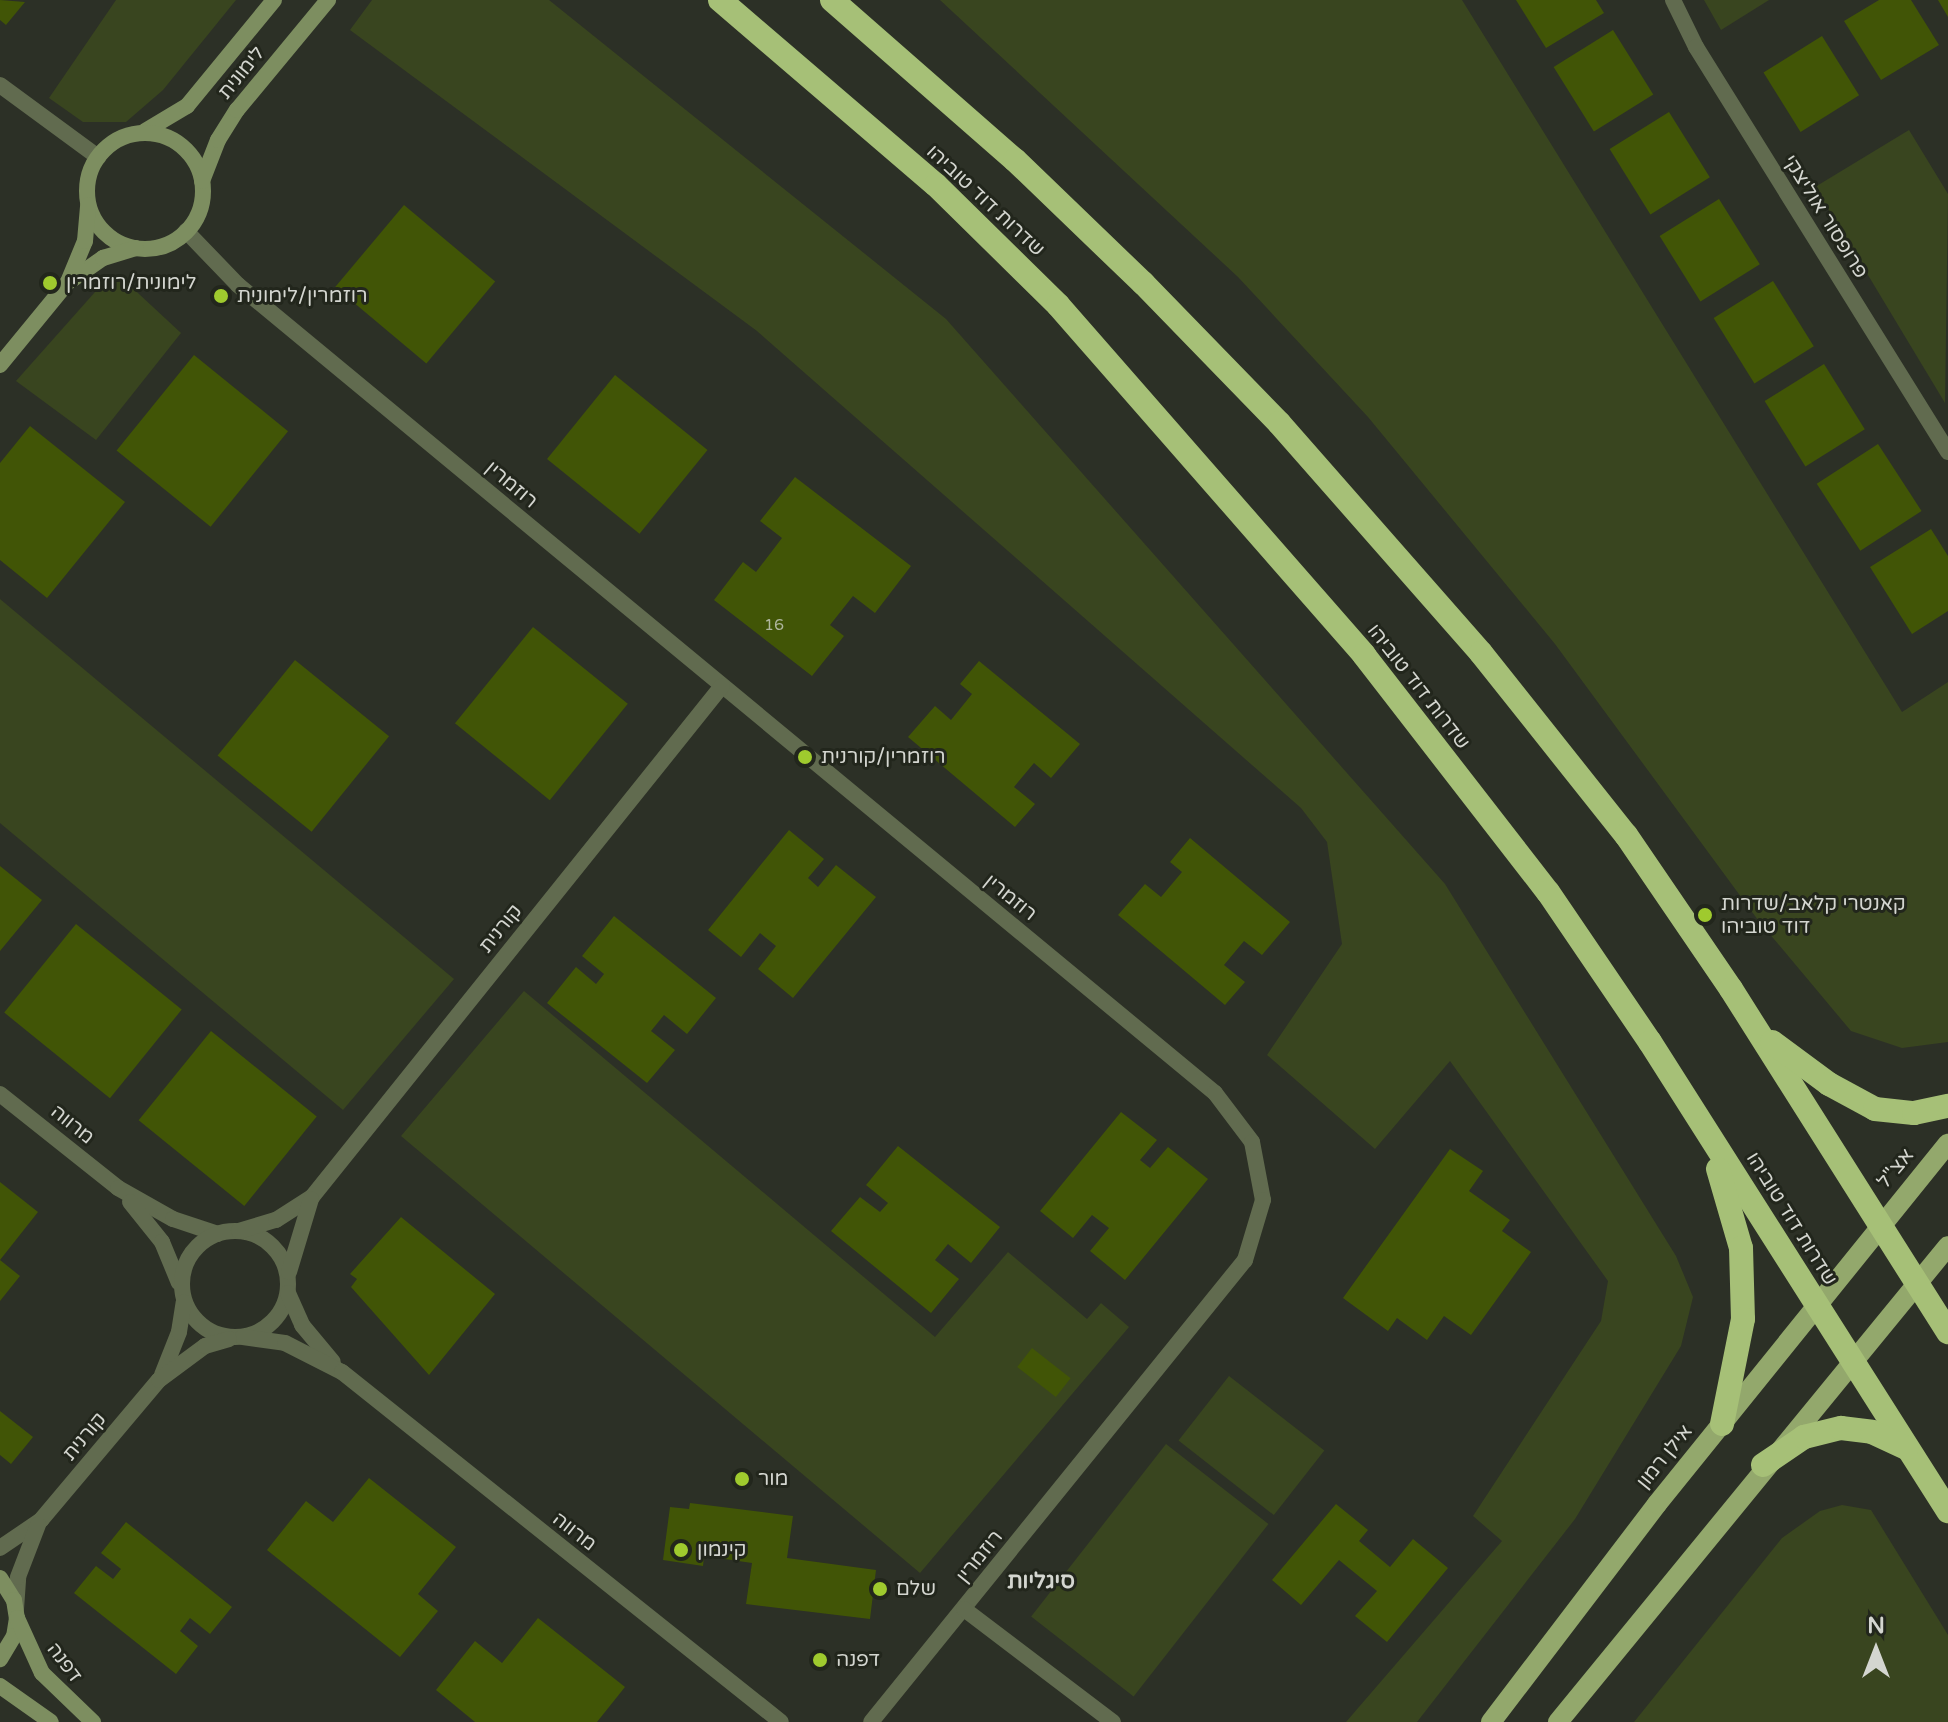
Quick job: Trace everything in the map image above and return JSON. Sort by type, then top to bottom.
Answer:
[{"type":"highway","name":"שדרות דוד טוביהו","points":[[720,0],[936,185],[1058,305],[1197,460],[1364,655],[1548,892],[1703,1126],[1948,1511]]},
{"type":"highway","points":[[832,0],[1015,160],[1279,423],[1481,653],[1626,835],[1758,1032],[1948,1332]]},
{"type":"highway","points":[[1758,1032],[1829,1084],[1875,1109],[1914,1113],[1948,1106]]},
{"type":"highway","points":[[1703,1126],[1741,1248],[1743,1319],[1722,1424]]},
{"type":"highway","points":[[1763,1465],[1804,1437],[1841,1428],[1872,1432],[1907,1448]]},
{"type":"main road","name":"אצ\"ל","points":[[1880,1225],[1948,1144]]},
{"type":"main road","name":"אילן רמון","points":[[1491,1722],[1880,1225]]},
{"type":"main road","points":[[1558,1722],[1763,1465],[1948,1246]]},
{"type":"street","name":"לימונית","points":[[136,134],[182,111],[274,0]]},
{"type":"street","name":"לימונית","points":[[202,181],[231,117],[328,0]]},
{"type":"street","name":"פרופסור אוליצקי","points":[[1673,0],[1696,47],[1948,452]]},
{"type":"street","points":[[0,85],[98,157]]},
{"type":"street","points":[[0,365],[68,282],[103,258],[136,248],[163,246],[186,231],[200,209],[202,181],[196,164],[179,144],[154,134],[136,134],[111,144],[98,157],[88,181],[85,241],[68,282]]},
{"type":"street","points":[[88,200],[104,231],[136,248]]},
{"type":"street","name":"רוזמרין","points":[[186,231],[238,285],[1215,1093],[1243,1124],[1259,1161],[1262,1210],[1245,1260],[871,1722]]},
{"type":"street","name":"קורנית","points":[[288,1286],[296,1236],[312,1197],[722,686]]},
{"type":"street","name":"מרווה","points":[[0,1094],[118,1188],[173,1219],[218,1234]]},
{"type":"street","name":"מרווה","points":[[118,1188],[162,1242],[183,1297]]},
{"type":"street","name":"קורנית","points":[[239,1231],[276,1220],[312,1197]]},
{"type":"street","points":[[239,1231],[273,1247],[288,1286],[273,1322],[239,1338],[203,1327],[183,1297],[187,1260],[218,1234],[239,1231]]},
{"type":"street","name":"מרווה","points":[[288,1286],[302,1325],[342,1372],[781,1722]]},
{"type":"street","name":"קורנית","points":[[159,1380],[179,1332],[183,1297]]},
{"type":"street","name":"קורנית","points":[[17,1614],[22,1560],[41,1520],[159,1380],[205,1346],[239,1338]]},
{"type":"street","name":"מרווה","points":[[239,1338],[285,1343],[342,1372]]},
{"type":"street","name":"קורנית","points":[[0,1548],[41,1520]]},
{"type":"street","name":"דפנה","points":[[0,1578],[42,1673],[93,1722]]},
{"type":"street","points":[[964,1609],[1113,1722]]},
{"type":"street","points":[[0,1659],[14,1636],[17,1614]]},
{"type":"street","points":[[0,1686],[51,1722]]},
{"type":"green space","points":[[116,0],[236,0],[163,90],[126,122],[83,122],[49,98]]},
{"type":"green space","points":[[372,0],[549,0],[946,319],[1445,884],[1676,1256],[1693,1297],[1681,1346],[1575,1519],[1417,1722],[1346,1722],[1502,1541],[1473,1516],[1601,1321],[1608,1281],[1450,1061],[1375,1149],[1267,1055],[1342,944],[1327,842],[1301,808],[757,331],[350,30]]},
{"type":"green space","points":[[940,0],[1462,0],[1902,712],[1948,682],[1948,1042],[1902,1048],[1851,1031],[1758,920],[1555,644],[1368,417],[1238,277]]},
{"type":"green space","points":[[1704,0],[1769,0],[1721,30]]},
{"type":"green space","points":[[1909,130],[1948,194],[1945,403],[1815,187]]},
{"type":"green space","points":[[125,281],[181,333],[96,440],[16,381],[103,283]]},
{"type":"green space","points":[[0,599],[454,979],[343,1110],[0,823]]},
{"type":"green space","points":[[524,991],[935,1337],[1008,1252],[1087,1319],[1101,1303],[1129,1327],[920,1573],[401,1136]]},
{"type":"green space","points":[[1229,1376],[1324,1450],[1274,1515],[1179,1441]]},
{"type":"green space","points":[[1166,1444],[1268,1524],[1134,1697],[1031,1617]]},
{"type":"green space","points":[[1842,1505],[1871,1510],[1948,1635],[1948,1722],[1634,1722],[1782,1538],[1820,1511]]},
{"type":"building","points":[[0,0],[25,2],[6,25],[0,20]]},
{"type":"building","points":[[1516,0],[1596,0],[1604,13],[1546,48]]},
{"type":"building","points":[[1879,0],[1911,0],[1939,45],[1881,80],[1844,21]]},
{"type":"building","points":[[1938,0],[1948,0],[1948,17]]},
{"type":"building","points":[[1613,30],[1653,94],[1594,132],[1554,67]]},
{"type":"building","points":[[1822,36],[1859,95],[1801,132],[1763,73]]},
{"type":"building","points":[[1669,112],[1710,177],[1650,214],[1610,149]]},
{"type":"building","points":[[1719,199],[1760,264],[1700,301],[1660,236]]},
{"type":"building","points":[[404,205],[495,281],[426,363],[335,287]]},
{"type":"building","points":[[1773,281],[1814,346],[1754,383],[1714,318]]},
{"type":"building","points":[[194,355],[288,431],[211,527],[117,451]]},
{"type":"building","points":[[1824,364],[1865,429],[1805,466],[1765,401]]},
{"type":"building","points":[[615,375],[707,450],[640,534],[547,459]]},
{"type":"building","points":[[30,426],[125,502],[47,598],[0,560],[0,463]]},
{"type":"building","points":[[1878,444],[1922,511],[1860,551],[1817,484]]},
{"type":"building","points":[[795,477],[911,566],[875,613],[853,596],[830,625],[844,636],[812,676],[714,600],[743,562],[756,572],[782,538],[760,521]]},
{"type":"building","points":[[1931,529],[1948,556],[1948,611],[1912,634],[1870,567]]},
{"type":"building","points":[[533,627],[628,704],[550,800],[455,723]]},
{"type":"building","points":[[295,660],[389,736],[312,832],[218,756]]},
{"type":"building","points":[[979,661],[1080,744],[1051,778],[1034,763],[1014,787],[1035,804],[1015,827],[908,737],[935,706],[951,720],[972,694],[960,684]]},
{"type":"building","points":[[789,830],[824,859],[808,878],[818,887],[836,865],[876,897],[793,998],[758,969],[776,946],[760,933],[741,957],[708,930]]},
{"type":"building","points":[[1190,838],[1290,922],[1262,955],[1244,941],[1224,965],[1245,982],[1225,1005],[1118,915],[1145,884],[1161,897],[1182,872],[1170,862]]},
{"type":"building","points":[[0,866],[42,900],[0,951]]},
{"type":"building","points":[[614,916],[716,998],[687,1034],[664,1015],[651,1031],[675,1050],[647,1083],[547,1003],[576,967],[596,984],[604,974],[582,956]]},
{"type":"building","points":[[76,924],[182,1010],[110,1098],[4,1013]]},
{"type":"building","points":[[211,1031],[317,1117],[244,1206],[139,1120]]},
{"type":"building","points":[[1121,1112],[1157,1140],[1140,1160],[1150,1168],[1168,1147],[1208,1179],[1125,1280],[1090,1251],[1109,1228],[1092,1215],[1073,1238],[1040,1211]]},
{"type":"building","points":[[898,1146],[1000,1227],[971,1263],[948,1244],[935,1260],[959,1279],[931,1313],[831,1231],[860,1197],[880,1212],[888,1203],[866,1185]]},
{"type":"building","points":[[1450,1149],[1483,1171],[1469,1191],[1510,1220],[1502,1231],[1531,1252],[1471,1335],[1444,1316],[1427,1340],[1397,1318],[1388,1331],[1343,1298]]},
{"type":"building","points":[[0,1182],[38,1212],[0,1260]]},
{"type":"building","points":[[401,1217],[495,1294],[429,1375],[351,1287],[357,1279],[350,1274]]},
{"type":"building","points":[[0,1260],[20,1276],[0,1301]]},
{"type":"building","points":[[1032,1348],[1071,1378],[1056,1397],[1017,1367]]},
{"type":"building","points":[[0,1411],[33,1437],[11,1464],[0,1455]]},
{"type":"building","points":[[369,1478],[456,1547],[418,1594],[438,1611],[400,1657],[267,1550],[306,1501],[333,1522]]},
{"type":"building","points":[[690,1503],[793,1516],[787,1558],[876,1570],[870,1619],[746,1604],[752,1563],[704,1556],[703,1566],[663,1560],[670,1507],[689,1509]]},
{"type":"building","points":[[1336,1504],[1368,1530],[1359,1541],[1390,1567],[1413,1539],[1448,1568],[1387,1642],[1355,1616],[1377,1591],[1339,1560],[1301,1605],[1272,1580]]},
{"type":"building","points":[[126,1522],[232,1607],[210,1634],[190,1618],[180,1631],[198,1646],[176,1674],[74,1593],[96,1566],[113,1579],[121,1569],[101,1553]]},
{"type":"building","points":[[538,1618],[625,1687],[597,1722],[475,1722],[436,1690],[475,1641],[502,1663]]},
{"type":"place","name":"לימונית/רוזמרין","points":[[50,283]]},
{"type":"place","name":"רוזמרין/לימונית","points":[[221,296]]},
{"type":"place","name":"רוזמרין/קורנית","points":[[805,757]]},
{"type":"place","name":"קאנטרי קלאב/שדרות דוד טוביהו","points":[[1705,915]]},
{"type":"place","name":"מור","points":[[742,1479]]},
{"type":"place","name":"קינמון","points":[[681,1550]]},
{"type":"place","name":"שלם","points":[[880,1589]]},
{"type":"place","name":"דפנה","points":[[820,1660]]},
{"type":"district","name":"סיגליות","points":[[1041,1582]]}]
